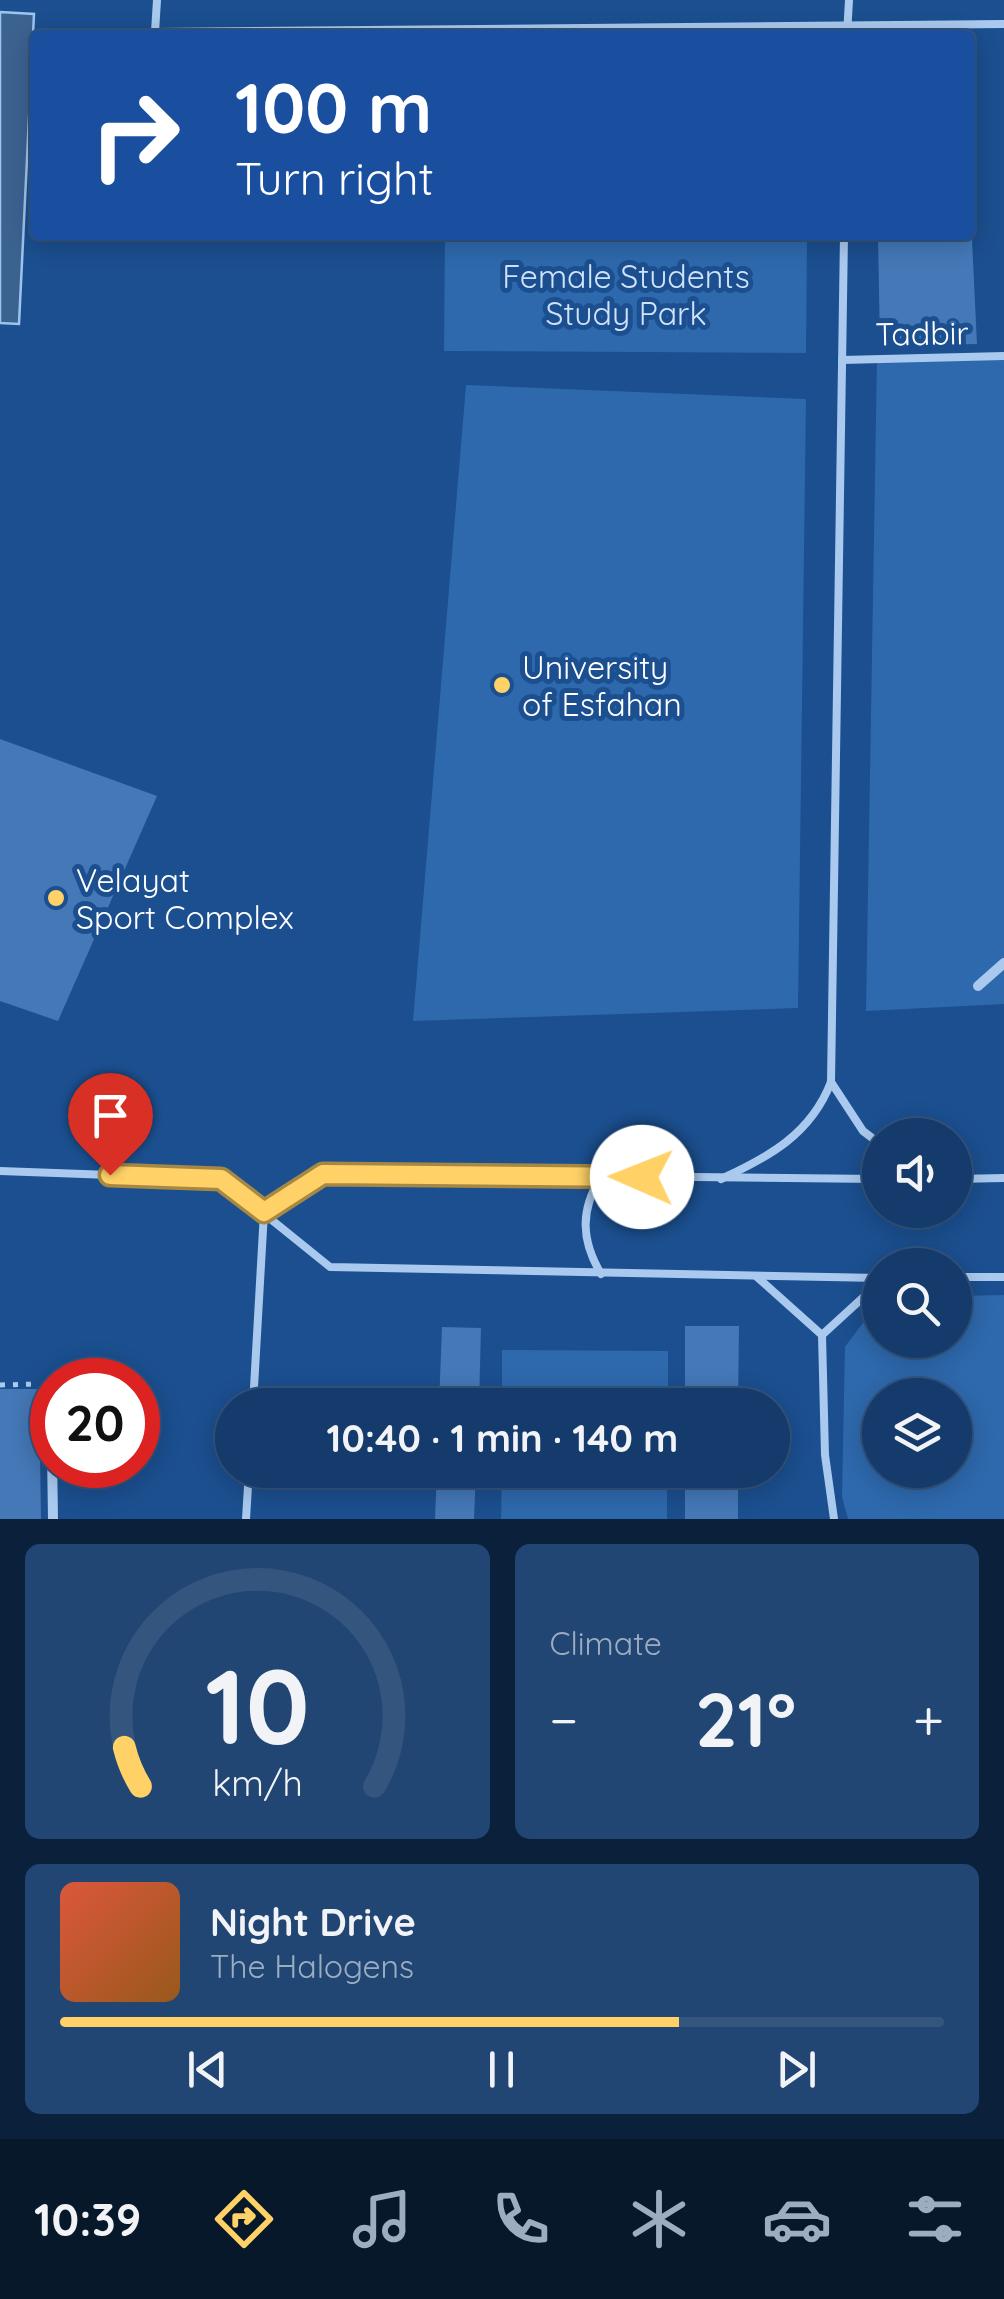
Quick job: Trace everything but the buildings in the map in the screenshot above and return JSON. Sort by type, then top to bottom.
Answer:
[{"type":"street","points":[[978,986],[1004,963]]},
{"type":"street","points":[[53,1488],[53,1519]]},
{"type":"lane","points":[[156,30],[157,0]]},
{"type":"lane","points":[[847,30],[849,0]]},
{"type":"lane","points":[[439,30],[1004,24]]},
{"type":"lane","points":[[721,1179],[772,1155],[792,1139],[822,1105],[831,1082],[844,240]]},
{"type":"lane","name":"Tadbir","points":[[842,360],[1004,356]]},
{"type":"lane","points":[[831,1082],[862,1129]]},
{"type":"lane","points":[[0,1171],[221,1179],[330,1267],[862,1280]]},
{"type":"lane","points":[[264,1212],[323,1174],[862,1179]]},
{"type":"lane","points":[[601,1177],[586,1202],[585,1224],[588,1251],[601,1274]]},
{"type":"lane","points":[[972,1179],[1004,1178]]},
{"type":"lane","points":[[254,1388],[264,1212]]},
{"type":"lane","points":[[972,1277],[1004,1277]]},
{"type":"lane","points":[[757,1278],[822,1336],[832,1519]]},
{"type":"lane","points":[[822,1336],[862,1297]]},
{"type":"lane","points":[[246,1519],[248,1488]]},
{"type":"path","points":[[0,1385],[30,1384]]},
{"type":"green space","name":"Female Students Study Park","points":[[445,240],[807,240],[806,353],[444,351]]},
{"type":"green space","points":[[1004,356],[1004,1004],[866,1011],[877,358]]},
{"type":"green space","points":[[466,385],[806,399],[798,1008],[413,1021]]},
{"type":"green space","points":[[1004,1295],[1004,1519],[848,1519],[842,1497],[845,1347],[862,1324],[862,1358],[972,1358],[972,1296]]},
{"type":"green space","points":[[502,1350],[668,1351],[668,1388],[502,1388]]},
{"type":"green space","points":[[502,1488],[667,1488],[667,1519],[501,1519]]},
{"type":"shaded area","points":[[0,12],[34,14],[33,30],[30,30],[19,324],[0,323]]},
{"type":"place","name":"University of Esfahan","points":[[502,685]]},
{"type":"place","name":"Velayat Sport Complex","points":[[56,898]]},
{"type":"route","points":[[110,1175],[221,1179],[264,1212],[323,1174],[642,1177]]}]
